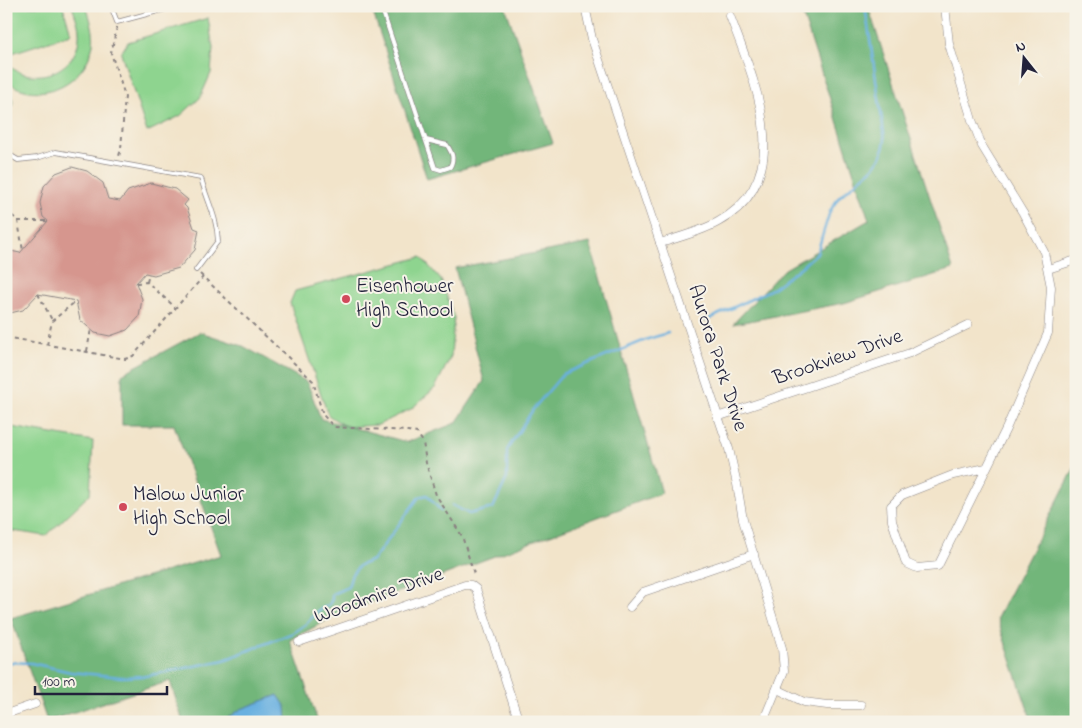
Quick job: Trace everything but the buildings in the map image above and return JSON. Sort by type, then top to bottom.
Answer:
[{"type":"street","name":"Aurora Park Drive","points":[[585,6],[592,39],[733,464],[743,520],[782,648],[784,671],[763,722]]},
{"type":"street","points":[[945,6],[949,44],[972,120],[982,146],[1024,212],[1044,252],[1051,287],[1048,333],[1006,428],[938,566],[917,568],[906,563],[892,521],[891,506],[902,495],[952,475],[986,468]]},
{"type":"street","points":[[660,243],[692,234],[718,222],[748,197],[757,180],[764,145],[764,122],[756,89],[730,16]]},
{"type":"street","points":[[1048,269],[1076,260]]},
{"type":"street","name":"Brookview Drive","points":[[717,417],[910,353],[968,325]]},
{"type":"street","points":[[630,607],[643,592],[754,554]]},
{"type":"street","name":"Woodmire Drive","points":[[299,642],[465,585],[473,587]]},
{"type":"street","points":[[473,587],[519,722]]},
{"type":"street","points":[[777,689],[804,702],[827,705],[862,705]]},
{"type":"street","points":[[6,714],[36,704]]},
{"type":"lane","points":[[111,6],[117,22],[139,18],[177,6]]},
{"type":"lane","points":[[381,6],[435,168],[441,170],[450,167],[453,160],[452,153],[447,145],[426,140]]},
{"type":"lane","points":[[6,153],[18,160],[37,158],[56,152],[201,178],[214,213],[218,241],[196,270]]},
{"type":"path","points":[[117,22],[111,53],[125,96],[121,149],[117,163]]},
{"type":"path","points":[[6,210],[18,221],[23,251]]},
{"type":"path","points":[[18,221],[48,222]]},
{"type":"path","points":[[147,282],[149,274]]},
{"type":"path","points":[[6,337],[125,359],[133,356],[203,277],[313,381],[323,415],[334,427],[408,431],[420,437],[423,442],[426,463],[436,495],[462,536],[475,579],[473,587]]},
{"type":"path","points":[[136,283],[147,282],[176,308]]},
{"type":"path","points":[[38,294],[52,321]]},
{"type":"path","points":[[47,345],[52,321],[76,301]]},
{"type":"path","points":[[86,352],[91,329]]},
{"type":"green space","points":[[6,6],[63,6],[71,34],[6,55]]},
{"type":"green space","points":[[72,6],[86,6],[92,25],[93,44],[90,56],[84,66],[67,83],[45,91],[33,92],[17,88],[7,82],[14,105],[6,108],[6,63],[16,71],[28,75],[40,75],[62,68],[70,60],[76,49],[79,37],[78,25]]},
{"type":"green space","points":[[371,6],[505,6],[553,143],[427,179]]},
{"type":"green space","points":[[800,6],[868,6],[953,269],[844,303],[733,324],[782,271],[869,220]]},
{"type":"green space","points":[[208,18],[213,48],[211,73],[200,98],[180,116],[147,132],[121,53],[128,42]]},
{"type":"green space","points":[[590,243],[662,493],[335,616],[290,640],[318,722],[183,722],[170,681],[47,721],[11,618],[221,555],[174,425],[122,425],[122,374],[200,332],[243,346],[307,382],[321,419],[407,442],[456,423],[484,381],[455,268]]},
{"type":"green space","points":[[421,257],[441,280],[454,317],[451,356],[435,388],[411,409],[378,425],[346,427],[328,415],[290,303],[295,291]]},
{"type":"green space","points":[[6,426],[93,441],[90,494],[46,536],[6,530]]},
{"type":"green space","points":[[1076,465],[1076,722],[1032,722],[997,618]]},
{"type":"water","points":[[278,695],[286,707],[287,721],[222,722],[241,709]]},
{"type":"waterway","points":[[705,321],[772,289],[817,253],[830,211],[839,197],[873,168],[882,155],[885,140],[865,6]]},
{"type":"waterway","points":[[452,505],[469,514],[493,508],[507,478],[507,450],[534,408],[563,374],[648,339],[668,333]]},
{"type":"waterway","points":[[6,662],[31,663],[71,672],[121,677],[146,676],[224,660],[293,633],[306,624],[319,610],[329,605],[332,594],[348,587],[352,574],[360,565],[373,560],[419,497],[427,495],[441,511]]},
{"type":"place","name":"Eisenhower High School","points":[[346,299]]},
{"type":"place","name":"Malow Junior High School","points":[[123,507]]}]
